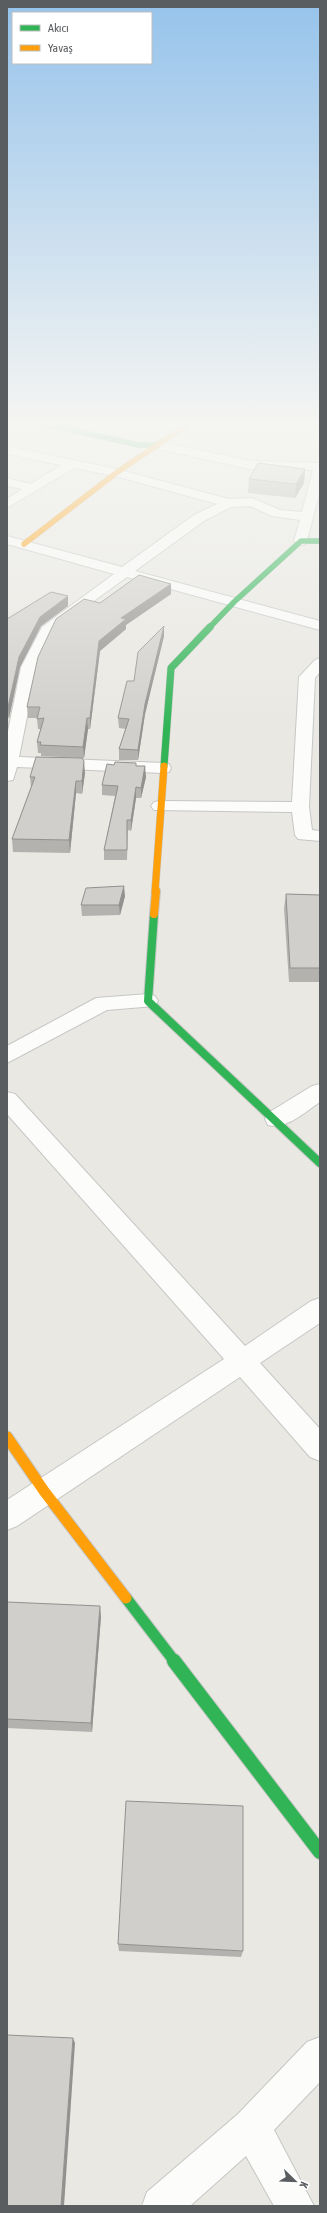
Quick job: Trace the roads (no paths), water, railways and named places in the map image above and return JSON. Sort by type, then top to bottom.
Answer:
[{"type":"street","points":[[7,556],[51,523]]},
{"type":"street","points":[[163,768],[8,769],[12,725],[29,667],[49,627],[192,523]]},
{"type":"street","points":[[148,1001],[160,806],[171,668],[234,602],[301,541],[305,523]]},
{"type":"street","points":[[8,539],[320,626]]},
{"type":"street","points":[[301,541],[320,541]]},
{"type":"street","points":[[320,663],[307,677],[300,807],[304,834],[320,836]]},
{"type":"street","points":[[160,806],[300,807]]},
{"type":"street","points":[[7,1055],[103,1003],[148,1001],[276,1119],[320,1163]]},
{"type":"street","points":[[276,1119],[320,1092]]},
{"type":"street","points":[[7,1100],[320,1448]]},
{"type":"street","points":[[7,1516],[242,1363],[320,1309]]},
{"type":"street","points":[[7,1437],[44,1491],[320,1852]]},
{"type":"street","points":[[161,2206],[251,2127],[320,2055]]},
{"type":"street","points":[[251,2127],[295,2206]]}]
